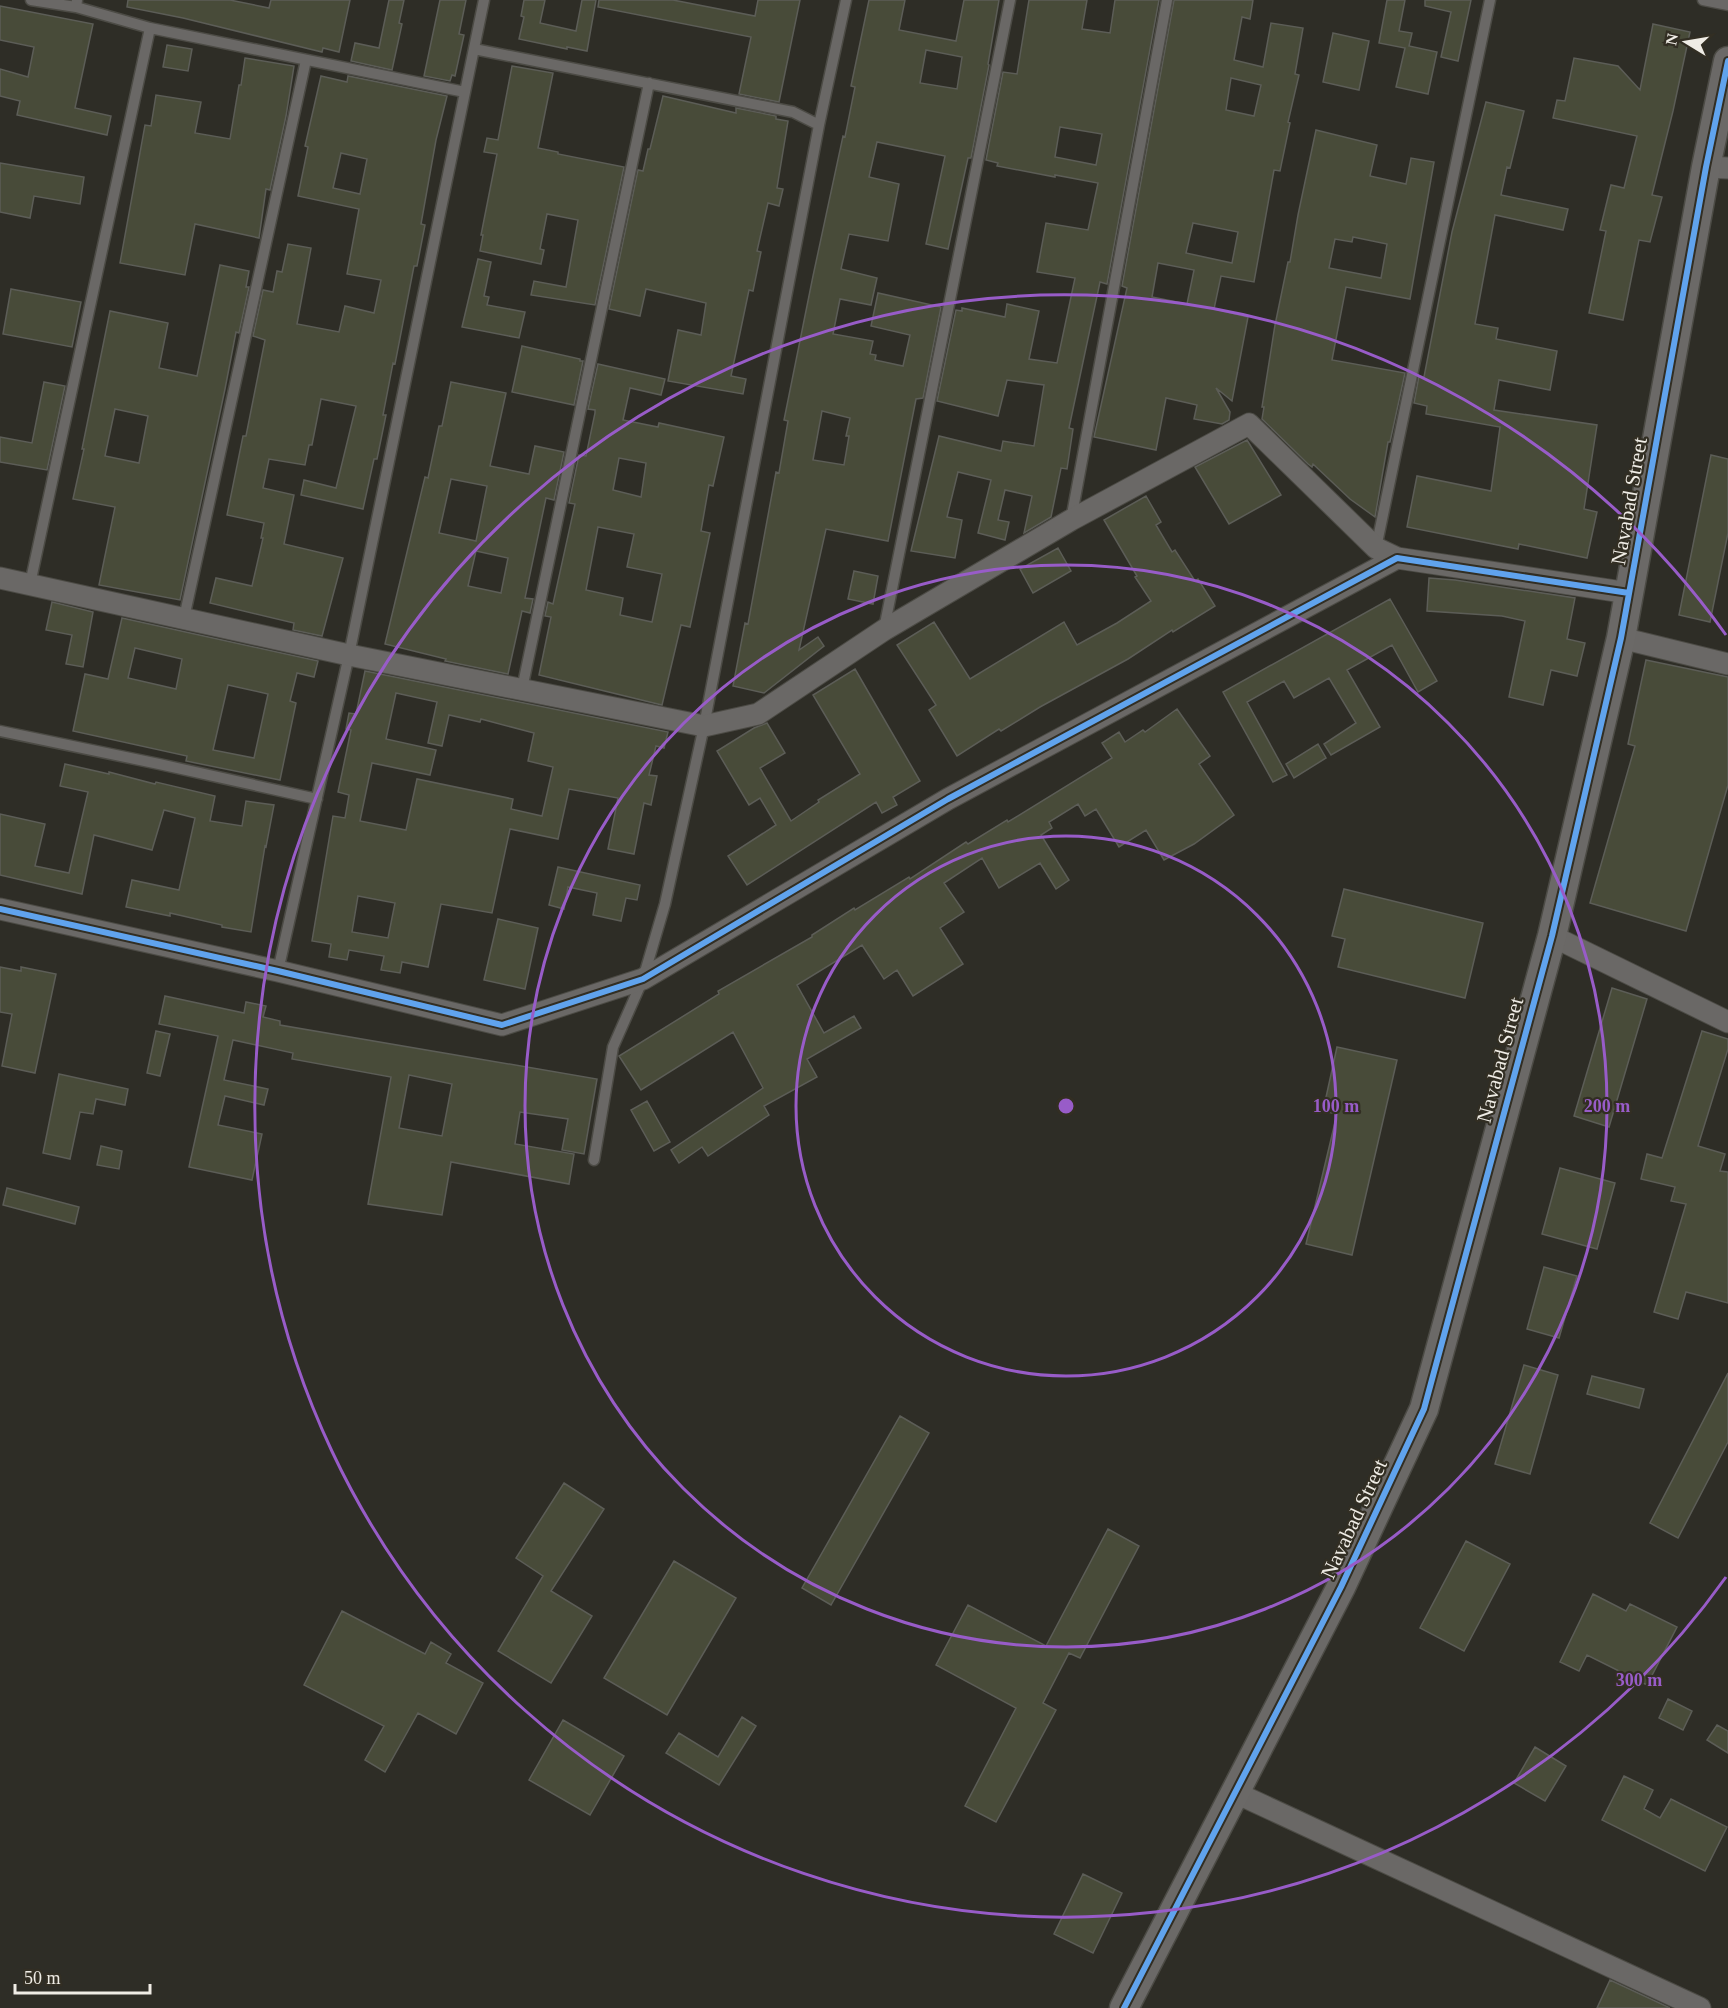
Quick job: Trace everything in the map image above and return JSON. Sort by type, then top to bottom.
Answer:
[{"type":"street","name":"Navabad Street","points":[[1124,2008],[1341,1587],[1424,1409],[1552,936],[1622,638],[1629,593],[1717,168],[1728,61]]},
{"type":"street","points":[[0,578],[349,655],[704,726],[758,714],[884,630],[1071,520],[1249,424],[1376,548],[1397,558],[1629,593]]},
{"type":"street","points":[[0,909],[278,971],[502,1025],[644,979],[948,798],[1397,558]]},
{"type":"street","points":[[1622,638],[1728,664]]},
{"type":"street","points":[[1552,936],[1728,1022]]},
{"type":"street","points":[[1236,1793],[1700,2008]]},
{"type":"lane","points":[[31,0],[76,4],[150,28],[465,92]]},
{"type":"lane","points":[[278,971],[349,655],[484,0]]},
{"type":"lane","points":[[594,1160],[613,1047],[644,979],[665,904],[704,726],[819,125],[846,0]]},
{"type":"lane","points":[[884,630],[1010,0]]},
{"type":"lane","points":[[1071,520],[1167,0]]},
{"type":"lane","points":[[1376,548],[1490,0]]},
{"type":"lane","points":[[1702,0],[1728,6]]},
{"type":"lane","points":[[30,584],[150,28]]},
{"type":"lane","points":[[474,49],[794,111],[819,125]]},
{"type":"lane","points":[[184,618],[306,60]]},
{"type":"lane","points":[[522,689],[649,83]]},
{"type":"lane","points":[[0,731],[317,799]]},
{"type":"building","points":[[128,0],[230,0],[269,8],[271,0],[350,0],[339,52],[323,48],[322,52],[183,18],[127,7]]},
{"type":"building","points":[[389,0],[404,0],[399,23],[402,24],[392,70],[351,61],[355,43],[379,48]]},
{"type":"building","points":[[440,0],[466,0],[459,34],[464,35],[455,76],[452,75],[450,81],[424,76]]},
{"type":"building","points":[[524,0],[545,0],[540,23],[576,31],[582,0],[596,0],[587,51],[519,39],[524,17],[521,16]]},
{"type":"building","points":[[599,0],[673,0],[755,16],[758,0],[800,0],[779,102],[739,94],[751,37],[598,7]]},
{"type":"building","points":[[869,0],[905,0],[899,30],[956,41],[964,0],[999,0],[971,158],[968,158],[948,249],[926,244],[945,156],[877,142],[869,177],[899,184],[888,241],[849,234],[841,269],[877,278],[871,305],[840,299],[833,334],[873,341],[870,354],[876,355],[875,360],[903,366],[910,335],[871,326],[878,293],[941,307],[923,398],[916,399],[888,541],[826,529],[799,650],[818,637],[824,646],[764,693],[733,686],[745,623],[748,624],[776,472],[779,473],[788,421],[784,420],[813,276],[855,87],[851,86]],"holes":[[[926,50],[962,57],[957,89],[920,83]],[[822,411],[850,418],[844,465],[813,460]]]},
{"type":"building","points":[[1029,0],[1087,0],[1082,29],[1110,33],[1115,0],[1159,0],[1107,284],[1100,282],[1069,428],[1073,429],[1067,469],[1061,468],[1051,517],[1024,533],[1032,496],[1005,490],[998,520],[1009,522],[1005,540],[978,533],[991,480],[958,472],[947,517],[962,520],[955,558],[911,551],[939,436],[1001,451],[1003,441],[1034,446],[1044,385],[1007,380],[998,416],[937,401],[956,310],[962,311],[962,308],[1005,317],[1007,304],[1039,311],[1029,359],[1057,363],[1075,278],[1037,272],[1046,223],[1088,230],[1098,183],[997,166],[998,163],[986,160],[1003,72],[1017,74]],"holes":[[[1060,127],[1102,134],[1096,165],[1055,157]]]},
{"type":"building","points":[[1174,0],[1253,0],[1250,19],[1242,17],[1234,60],[1263,67],[1271,23],[1303,28],[1295,74],[1299,75],[1288,122],[1290,123],[1280,171],[1274,170],[1254,282],[1221,276],[1214,309],[1248,317],[1232,401],[1216,388],[1230,412],[1229,420],[1222,424],[1194,419],[1197,405],[1166,398],[1156,450],[1094,437],[1127,288],[1122,286]],"holes":[[[1231,78],[1261,85],[1254,116],[1226,110]],[[1193,223],[1238,232],[1232,263],[1186,253]],[[1158,263],[1194,270],[1187,304],[1152,297]]]},
{"type":"building","points":[[1387,0],[1405,0],[1399,31],[1412,33],[1409,46],[1437,52],[1428,94],[1396,87],[1405,48],[1379,43]]},
{"type":"building","points":[[1425,0],[1471,0],[1458,61],[1441,57],[1451,12],[1425,6]]},
{"type":"building","points":[[0,6],[93,24],[75,108],[111,116],[107,135],[17,115],[20,101],[0,96],[0,69],[28,77],[34,47],[0,40]]},
{"type":"building","points":[[1653,24],[1690,32],[1652,195],[1662,197],[1650,242],[1639,240],[1623,320],[1589,313],[1606,231],[1600,230],[1611,185],[1624,188],[1637,136],[1553,118],[1557,100],[1565,101],[1574,58],[1618,66],[1640,90]]},
{"type":"building","points":[[1333,33],[1369,41],[1359,90],[1323,82]]},
{"type":"building","points":[[167,45],[192,49],[188,71],[163,67]]},
{"type":"building","points":[[245,58],[294,66],[270,190],[266,189],[259,238],[195,224],[185,275],[120,263],[145,125],[151,126],[156,95],[201,102],[195,133],[230,139]]},
{"type":"building","points":[[512,66],[553,73],[538,148],[624,167],[595,305],[531,295],[534,281],[566,287],[578,220],[547,214],[540,249],[544,250],[541,264],[480,251],[497,154],[484,152],[487,138],[498,140]]},
{"type":"building","points":[[321,76],[347,82],[348,76],[447,96],[436,140],[421,224],[425,225],[417,266],[414,266],[383,415],[386,415],[377,459],[374,459],[363,509],[301,495],[304,480],[336,488],[356,406],[321,399],[312,445],[309,445],[305,465],[269,459],[263,488],[294,495],[284,544],[343,558],[322,636],[293,630],[294,623],[210,603],[216,578],[252,586],[263,538],[261,538],[264,523],[227,515],[243,436],[246,436],[265,340],[253,336],[263,290],[273,292],[277,271],[282,272],[288,244],[311,248],[297,324],[339,332],[345,306],[374,313],[381,280],[347,274],[359,209],[298,196],[308,147],[305,146]],"holes":[[[341,153],[367,159],[360,194],[333,188]]]},
{"type":"building","points":[[663,96],[736,113],[736,108],[776,116],[776,119],[788,121],[777,188],[783,189],[779,206],[768,203],[757,251],[761,252],[753,291],[749,290],[731,376],[746,379],[743,394],[668,381],[678,330],[701,335],[706,303],[646,289],[640,316],[609,309],[638,170],[643,171]]},
{"type":"building","points":[[1486,102],[1524,111],[1501,195],[1568,209],[1563,230],[1495,215],[1475,324],[1498,328],[1496,339],[1557,351],[1550,390],[1499,380],[1494,410],[1597,425],[1584,509],[1597,512],[1587,558],[1519,544],[1518,549],[1407,527],[1417,476],[1491,491],[1500,427],[1426,414],[1427,406],[1414,403],[1419,376],[1424,377],[1452,232]]},
{"type":"building","points":[[1316,130],[1377,145],[1370,176],[1406,184],[1411,158],[1434,162],[1410,299],[1346,287],[1332,360],[1405,373],[1390,442],[1388,442],[1375,517],[1350,499],[1313,464],[1312,467],[1308,464],[1262,419],[1275,325]],"holes":[[[1353,237],[1387,244],[1381,278],[1329,268],[1335,239],[1352,242]]]},
{"type":"building","points":[[0,163],[84,177],[80,204],[34,196],[30,218],[0,212]]},
{"type":"building","points":[[478,259],[491,262],[484,296],[489,297],[487,305],[525,312],[519,338],[462,327]]},
{"type":"building","points":[[220,265],[249,271],[246,287],[249,287],[239,333],[236,332],[180,600],[99,585],[115,507],[73,499],[110,311],[168,323],[159,368],[197,376]],"holes":[[[115,409],[148,416],[139,463],[105,456]]]},
{"type":"building","points":[[11,289],[81,302],[72,347],[3,334]]},
{"type":"building","points":[[522,346],[583,361],[574,405],[512,392]]},
{"type":"building","points":[[598,364],[665,379],[661,395],[630,388],[623,420],[658,427],[659,423],[724,437],[713,486],[709,485],[701,531],[710,533],[690,627],[681,625],[662,705],[539,675],[551,617],[545,616],[548,602],[553,604],[575,504],[569,503],[579,455],[586,456],[595,413],[595,410],[588,409]],"holes":[[[619,458],[646,463],[641,497],[613,490]],[[598,527],[634,534],[627,567],[662,574],[652,622],[620,615],[623,598],[586,590]]]},
{"type":"building","points":[[44,382],[65,386],[47,470],[0,462],[0,437],[32,443]]},
{"type":"building","points":[[451,382],[506,393],[490,466],[529,474],[535,446],[564,452],[554,500],[546,498],[525,598],[533,599],[530,613],[522,611],[508,674],[445,661],[446,659],[385,644],[425,477],[428,478],[439,426],[442,426]],"holes":[[[451,479],[487,486],[476,541],[439,533]],[[476,551],[508,558],[501,593],[468,586]]]},
{"type":"building","points":[[1247,440],[1281,495],[1229,524],[1195,467]]},
{"type":"building","points":[[1711,455],[1728,459],[1728,533],[1710,622],[1679,615]]},
{"type":"building","points":[[1146,496],[1161,522],[1156,525],[1172,552],[1175,550],[1195,581],[1198,579],[1215,606],[1173,632],[1172,630],[1128,659],[1001,731],[999,729],[957,756],[929,710],[936,705],[897,645],[934,622],[970,679],[1064,622],[1077,645],[1117,623],[1151,601],[1104,520]]},
{"type":"building","points":[[1058,548],[1071,571],[1033,593],[1020,569]]},
{"type":"building","points":[[854,571],[878,576],[873,604],[848,599]]},
{"type":"building","points":[[1429,578],[1575,598],[1567,639],[1585,643],[1577,676],[1551,670],[1543,705],[1509,697],[1525,621],[1502,616],[1427,611]]},
{"type":"building","points":[[1390,599],[1437,681],[1418,692],[1392,645],[1347,670],[1380,727],[1331,755],[1324,744],[1356,723],[1329,678],[1294,698],[1284,681],[1247,702],[1287,775],[1273,782],[1223,692]]},
{"type":"building","points":[[52,602],[93,612],[83,667],[66,664],[72,635],[46,630]]},
{"type":"building","points":[[122,618],[318,661],[314,677],[297,673],[290,701],[296,703],[280,780],[186,761],[187,756],[73,731],[85,674],[108,679]],"holes":[[[135,648],[182,659],[176,689],[128,678]],[[228,685],[268,694],[254,758],[213,750]]]},
{"type":"building","points":[[1646,660],[1728,677],[1728,785],[1686,931],[1590,903],[1635,746],[1628,744]]},
{"type":"building","points":[[855,669],[920,781],[893,797],[897,805],[882,813],[876,802],[747,885],[728,856],[776,825],[760,798],[749,805],[717,751],[754,728],[767,723],[785,753],[760,768],[791,821],[819,802],[818,800],[860,774],[813,695]]},
{"type":"building","points":[[365,671],[668,732],[664,748],[656,746],[649,775],[657,776],[651,805],[644,803],[634,854],[608,849],[618,798],[569,789],[558,839],[510,829],[492,913],[441,904],[428,967],[402,962],[400,973],[381,970],[384,956],[349,950],[347,960],[329,957],[331,944],[312,941],[333,816],[345,818],[349,795],[338,792],[351,730],[346,729],[349,713],[356,714]],"holes":[[[396,693],[437,702],[428,743],[442,746],[449,715],[480,722],[481,719],[534,733],[528,761],[553,767],[542,816],[511,809],[513,799],[417,779],[406,830],[360,821],[372,763],[430,775],[436,750],[386,739]],[[358,896],[395,903],[388,938],[352,932]]]},
{"type":"building","points":[[1177,709],[1210,756],[1199,764],[1234,815],[1194,844],[1164,860],[1146,830],[1119,847],[1096,809],[1085,816],[1078,804],[1049,822],[1052,828],[1041,835],[1069,880],[1056,889],[1040,863],[999,888],[982,858],[944,883],[964,912],[940,928],[963,964],[913,996],[897,970],[884,979],[862,945],[797,985],[824,1033],[854,1016],[861,1028],[807,1059],[817,1077],[764,1106],[769,1115],[708,1156],[702,1147],[679,1163],[671,1150],[763,1088],[733,1032],[641,1090],[619,1056],[719,994],[718,991],[812,937],[854,908],[855,910],[909,877],[910,879],[966,842],[968,844],[1007,820],[1008,822],[1112,758],[1102,743],[1119,732],[1125,742],[1143,730],[1145,732]]},
{"type":"building","points":[[1318,744],[1326,758],[1294,778],[1286,764]]},
{"type":"building","points":[[65,764],[215,796],[210,821],[242,826],[246,801],[274,805],[251,932],[170,913],[170,916],[126,907],[132,880],[179,890],[195,818],[164,810],[152,850],[94,835],[82,894],[0,875],[0,814],[45,824],[35,866],[69,873],[88,792],[60,786]]},
{"type":"building","points":[[558,867],[640,885],[637,900],[626,898],[621,921],[593,915],[597,893],[568,887],[564,909],[549,905]]},
{"type":"building","points":[[1344,889],[1483,923],[1465,998],[1338,967],[1345,939],[1332,936]]},
{"type":"building","points":[[498,919],[538,928],[525,989],[484,980]]},
{"type":"building","points":[[0,967],[21,971],[21,967],[56,974],[35,1073],[2,1066],[12,1014],[0,1012]]},
{"type":"building","points":[[1612,988],[1647,999],[1609,1127],[1574,1116]]},
{"type":"building","points":[[165,996],[244,1013],[246,1002],[266,1006],[263,1017],[280,1021],[280,1025],[597,1079],[584,1154],[562,1150],[568,1119],[520,1112],[515,1144],[574,1154],[569,1184],[451,1162],[442,1215],[368,1204],[391,1077],[292,1059],[293,1053],[233,1040],[224,1080],[268,1089],[264,1105],[225,1096],[218,1125],[262,1134],[252,1180],[189,1167],[218,1036],[159,1024]],"holes":[[[409,1075],[452,1084],[442,1136],[399,1128]]]},
{"type":"building","points":[[156,1031],[170,1034],[160,1076],[147,1073]]},
{"type":"building","points":[[1702,1031],[1728,1039],[1728,1049],[1698,1146],[1725,1154],[1720,1171],[1728,1172],[1728,1303],[1686,1292],[1678,1319],[1654,1312],[1686,1204],[1671,1201],[1675,1187],[1641,1179],[1647,1154],[1662,1158]]},
{"type":"building","points":[[1337,1047],[1397,1060],[1352,1255],[1306,1244],[1337,1114],[1323,1111]]},
{"type":"building","points":[[59,1074],[128,1089],[125,1105],[96,1099],[93,1114],[80,1112],[70,1159],[43,1153]]},
{"type":"building","points":[[647,1101],[670,1142],[654,1151],[631,1110]]},
{"type":"building","points":[[101,1146],[122,1151],[119,1169],[97,1165]]},
{"type":"building","points":[[1560,1168],[1615,1183],[1597,1249],[1542,1234]]},
{"type":"building","points":[[7,1188],[79,1207],[75,1224],[3,1205]]},
{"type":"building","points":[[1544,1267],[1577,1276],[1559,1338],[1527,1329]]},
{"type":"building","points":[[1524,1365],[1558,1375],[1530,1474],[1495,1464]]},
{"type":"building","points":[[1728,1373],[1728,1442],[1678,1538],[1650,1523]]},
{"type":"building","points":[[1592,1376],[1644,1389],[1639,1408],[1587,1394]]},
{"type":"building","points":[[900,1416],[929,1433],[831,1605],[802,1588]]},
{"type":"building","points":[[564,1483],[604,1509],[551,1591],[592,1616],[551,1683],[498,1651],[543,1576],[516,1558]]},
{"type":"building","points":[[1108,1529],[1139,1546],[1080,1658],[1069,1653],[1043,1703],[1056,1710],[996,1822],[965,1806],[1016,1708],[936,1665],[968,1605],[1046,1646]]},
{"type":"building","points":[[1466,1541],[1510,1564],[1464,1651],[1420,1628]]},
{"type":"building","points":[[674,1561],[736,1598],[667,1715],[604,1678]]},
{"type":"building","points":[[1593,1594],[1626,1611],[1630,1604],[1677,1627],[1647,1685],[1587,1655],[1579,1671],[1560,1662]]},
{"type":"building","points":[[342,1611],[425,1654],[431,1642],[451,1654],[446,1663],[483,1683],[456,1734],[418,1713],[385,1772],[365,1760],[384,1726],[304,1685]]},
{"type":"building","points":[[1668,1699],[1692,1711],[1683,1730],[1659,1718]]},
{"type":"building","points":[[742,1717],[756,1726],[719,1785],[666,1753],[679,1733],[718,1757]]},
{"type":"building","points":[[563,1720],[624,1756],[590,1815],[529,1780]]},
{"type":"building","points":[[1717,1725],[1728,1731],[1728,1753],[1707,1740]]},
{"type":"building","points":[[1535,1747],[1566,1766],[1545,1801],[1514,1783]]},
{"type":"building","points":[[1624,1776],[1653,1790],[1644,1809],[1660,1818],[1671,1799],[1727,1827],[1705,1871],[1602,1820]]},
{"type":"building","points":[[1083,1874],[1122,1893],[1093,1953],[1054,1934]]},
{"type":"building","points":[[1610,1980],[1670,2008],[1597,2008]]},
{"type":"cycle path","points":[[1124,2008],[1341,1587],[1424,1409],[1552,936],[1621,638],[1706,167],[1728,61]]},
{"type":"cycle path","points":[[0,909],[278,971],[502,1025],[643,979],[948,799],[1397,558],[1629,593]]}]
